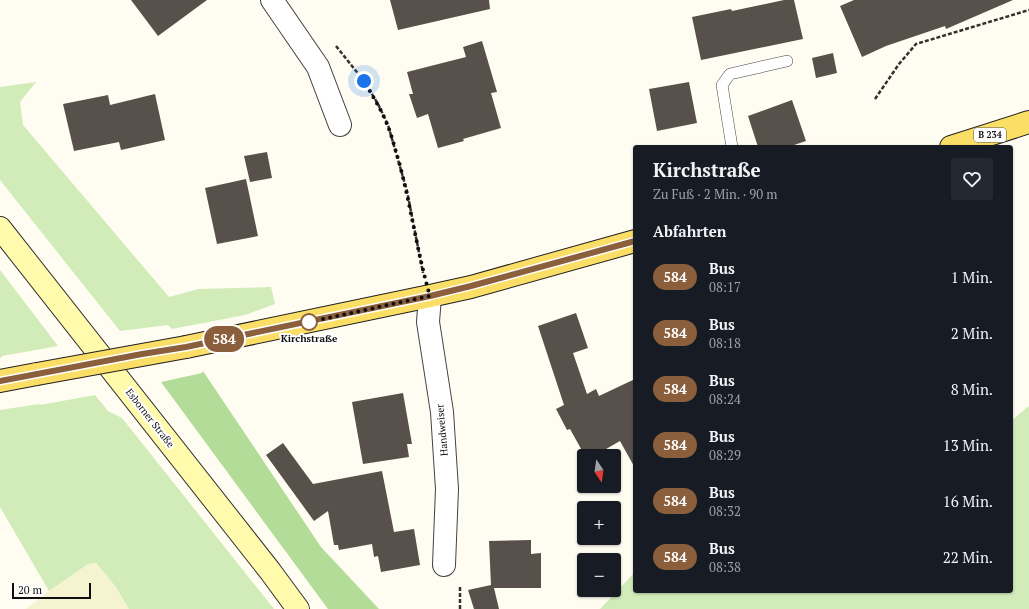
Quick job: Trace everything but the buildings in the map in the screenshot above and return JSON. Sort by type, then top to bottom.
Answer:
[{"type":"main road","name":"B 234","points":[[958,145],[1029,122]]},
{"type":"main road","name":"Esborner Straße","points":[[0,228],[298,609]]},
{"type":"main road","points":[[9,379],[186,347],[430,296],[478,285],[633,242]]},
{"type":"street","points":[[272,0],[318,67],[340,125]]},
{"type":"street","name":"Handweiser","points":[[430,296],[428,322],[442,412],[447,489],[444,565]]},
{"type":"lane","points":[[732,145],[722,85],[730,74],[787,60]]},
{"type":"path","points":[[875,99],[916,44],[1029,10]]},
{"type":"path","points":[[335,44],[364,81],[378,104],[388,125],[407,191],[422,268],[430,296]]},
{"type":"shaded area","points":[[96,563],[116,587],[129,609],[26,609],[88,564]]},
{"type":"green space","points":[[36,82],[20,102],[23,125],[169,297],[198,289],[271,287],[275,304],[245,315],[172,329],[168,325],[120,331],[0,180],[0,87]]},
{"type":"green space","points":[[0,270],[58,346],[2,356],[0,358]]},
{"type":"green space","points":[[203,371],[321,547],[379,609],[328,609],[161,382],[202,373]]},
{"type":"green space","points":[[95,395],[108,411],[122,418],[274,609],[129,609],[116,587],[96,563],[88,564],[49,591],[0,507],[0,410],[40,405]]},
{"type":"green space","points":[[1029,406],[1029,609],[600,609],[611,597],[621,597],[621,587],[633,574],[633,593],[1013,593],[1013,419]]},
{"type":"bus line","name":"584","points":[[0,381],[186,347],[430,296],[633,242]]},
{"type":"place","name":"Kirchstraße","points":[[309,322]]},
{"type":"route","points":[[309,322],[430,296],[422,268],[407,191],[388,125],[378,104],[364,81]]}]
